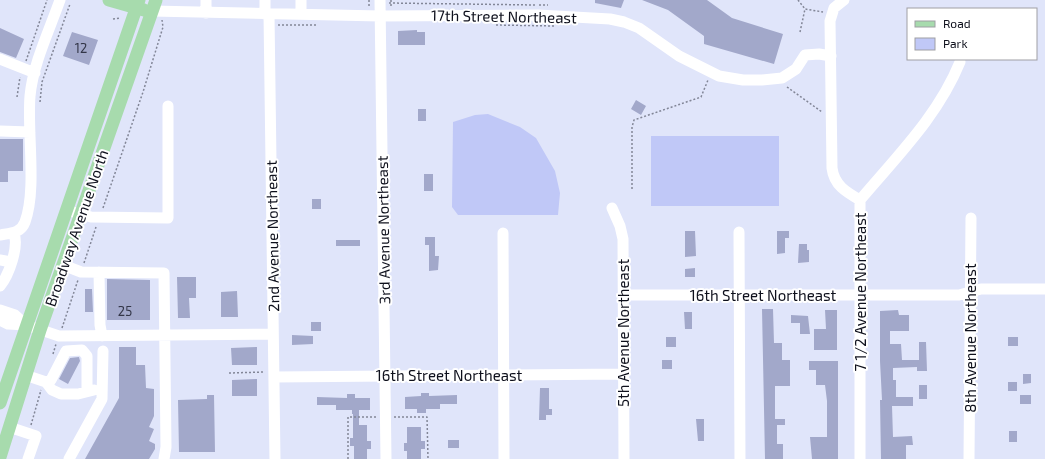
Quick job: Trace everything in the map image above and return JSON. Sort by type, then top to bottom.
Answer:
[{"type":"main road","points":[[109,0],[154,6]]},
{"type":"main road","name":"Broadway Avenue North","points":[[0,403],[137,4]]},
{"type":"main road","name":"Broadway Avenue North","points":[[0,457],[40,330],[154,6]]},
{"type":"street","points":[[206,0],[206,13]]},
{"type":"street","name":"2nd Avenue Northeast","points":[[265,0],[267,14],[273,334],[269,375],[275,459]]},
{"type":"street","points":[[301,0],[301,14]]},
{"type":"street","points":[[831,14],[834,8],[844,0]]},
{"type":"street","name":"3rd Avenue Northeast","points":[[373,1],[380,16],[386,459]]},
{"type":"street","points":[[0,235],[14,233],[21,229],[25,222],[28,209],[30,96],[34,73],[65,2]]},
{"type":"street","name":"17th Street Northeast","points":[[154,6],[206,13],[380,16],[538,15],[610,19],[624,22],[639,28],[679,56],[710,72],[719,76],[743,80],[782,78],[796,69],[805,55],[819,54],[831,56]]},
{"type":"street","name":"7 1/2 Avenue Northeast","points":[[831,14],[833,174],[835,180],[844,190],[860,200],[860,459]]},
{"type":"street","points":[[0,59],[34,73]]},
{"type":"street","points":[[860,200],[936,110],[952,81],[960,62]]},
{"type":"street","points":[[66,210],[80,215],[99,217],[168,218],[168,106]]},
{"type":"street","points":[[0,131],[30,132]]},
{"type":"street","name":"5th Avenue Northeast","points":[[612,208],[622,232],[624,295],[624,459]]},
{"type":"street","name":"8th Avenue Northeast","points":[[969,459],[971,218]]},
{"type":"street","points":[[739,232],[740,459]]},
{"type":"street","points":[[1,285],[5,280],[6,261],[16,246],[14,233]]},
{"type":"street","points":[[503,233],[504,459]]},
{"type":"street","points":[[63,265],[81,272],[164,273],[166,447],[164,459]]},
{"type":"street","points":[[0,266],[3,278],[1,285]]},
{"type":"street","points":[[99,272],[100,325],[102,336]]},
{"type":"street","name":"16th Street Northeast","points":[[624,295],[959,295],[981,290],[1045,289]]},
{"type":"street","points":[[0,310],[15,316],[26,325]]},
{"type":"street","points":[[0,320],[8,324],[26,325],[59,336],[273,334]]},
{"type":"street","points":[[25,375],[45,381],[51,380],[66,351],[82,350],[87,356],[87,391]]},
{"type":"street","points":[[69,459],[102,399],[103,350]]},
{"type":"street","name":"16th Street Northeast","points":[[269,375],[624,374]]},
{"type":"street","points":[[45,381],[52,390],[61,394],[78,394],[103,387]]},
{"type":"street","points":[[9,427],[36,436],[28,459]]},
{"type":"path","points":[[17,97],[23,68],[47,0]]},
{"type":"path","points":[[391,0],[391,3],[548,5]]},
{"type":"path","points":[[798,0],[805,9],[831,14]]},
{"type":"path","points":[[40,102],[42,82],[65,2]]},
{"type":"path","points":[[800,32],[805,9]]},
{"type":"path","points":[[113,19],[120,18]]},
{"type":"path","points":[[99,217],[143,92],[163,26],[162,20]]},
{"type":"path","points":[[632,188],[632,127],[634,120],[702,97],[710,72]]},
{"type":"path","points":[[775,78],[822,112]]},
{"type":"path","points":[[51,360],[56,347]]},
{"type":"path","points":[[229,373],[269,375]]},
{"type":"path","points":[[28,433],[45,381]]},
{"type":"path","points":[[396,416],[427,416],[428,459]]},
{"type":"path","points":[[348,459],[348,417],[375,417]]},
{"type":"green space","points":[[488,114],[520,127],[536,138],[555,171],[560,193],[558,215],[458,215],[452,207],[453,122],[475,115]]},
{"type":"green space","points":[[651,136],[779,136],[779,206],[651,206]]},
{"type":"building","points":[[595,0],[624,0],[621,8],[595,3]]},
{"type":"building","points":[[642,0],[707,0],[732,18],[783,34],[774,64],[704,44],[704,36],[668,10]]},
{"type":"building","points":[[0,28],[24,39],[16,58],[0,52]]},
{"type":"building","points":[[417,30],[417,32],[425,32],[425,45],[398,45],[398,31]]},
{"type":"building","points":[[72,32],[98,40],[89,65],[63,56]]},
{"type":"building","points":[[636,100],[646,106],[641,115],[631,109]]},
{"type":"building","points":[[418,109],[426,109],[426,121],[418,121]]},
{"type":"building","points":[[0,139],[23,139],[23,171],[8,171],[8,182],[0,182]]},
{"type":"building","points":[[424,174],[433,174],[433,191],[424,191]]},
{"type":"building","points":[[312,199],[321,199],[321,209],[312,209]]},
{"type":"building","points":[[685,231],[695,231],[696,256],[685,257]]},
{"type":"building","points":[[777,231],[789,231],[789,238],[785,238],[785,253],[777,254]]},
{"type":"building","points":[[425,237],[435,237],[435,256],[439,256],[438,270],[429,271],[429,245],[425,245]]},
{"type":"building","points":[[336,240],[360,240],[360,246],[336,246]]},
{"type":"building","points":[[799,244],[807,244],[807,250],[809,250],[809,262],[798,263]]},
{"type":"building","points":[[695,268],[695,277],[685,277],[685,269]]},
{"type":"building","points":[[177,277],[196,277],[196,298],[189,298],[190,318],[178,318]]},
{"type":"building","points":[[107,279],[150,280],[150,320],[107,320]]},
{"type":"building","points":[[85,289],[92,289],[93,312],[85,312]]},
{"type":"building","points":[[237,291],[238,317],[221,317],[221,292]]},
{"type":"building","points":[[762,309],[773,309],[774,343],[782,343],[782,360],[790,360],[790,386],[775,386],[775,419],[785,419],[785,425],[777,425],[777,444],[783,444],[783,459],[765,459]]},
{"type":"building","points":[[825,310],[837,310],[837,350],[814,350],[814,329],[826,329]]},
{"type":"building","points":[[898,310],[899,315],[909,315],[909,331],[890,331],[890,344],[901,344],[902,360],[919,360],[919,342],[926,342],[927,371],[917,371],[917,367],[893,368],[893,380],[896,380],[896,397],[913,397],[913,406],[892,406],[893,437],[912,436],[913,445],[906,445],[906,459],[881,459],[880,400],[882,400],[880,311]]},
{"type":"building","points":[[684,312],[692,312],[692,329],[685,329]]},
{"type":"building","points":[[791,315],[808,316],[810,334],[800,334],[800,323],[791,323]]},
{"type":"building","points":[[311,322],[321,322],[321,331],[311,331]]},
{"type":"building","points":[[292,335],[313,336],[313,344],[292,345]]},
{"type":"building","points":[[666,337],[676,337],[676,347],[666,347]]},
{"type":"building","points":[[1008,337],[1018,337],[1018,346],[1008,346]]},
{"type":"building","points":[[119,347],[136,347],[136,365],[145,365],[146,388],[154,389],[154,416],[149,427],[154,429],[149,441],[155,444],[155,449],[149,459],[85,459],[119,398]]},
{"type":"building","points":[[257,347],[257,365],[232,365],[231,348]]},
{"type":"building","points":[[79,357],[80,361],[68,384],[59,379],[70,358]]},
{"type":"building","points":[[662,360],[672,360],[672,369],[662,369]]},
{"type":"building","points":[[809,361],[838,361],[838,459],[812,459],[810,437],[827,437],[827,401],[825,385],[816,385],[816,370],[809,370]]},
{"type":"building","points":[[1023,374],[1031,374],[1031,383],[1023,384]]},
{"type":"building","points":[[257,379],[257,396],[232,396],[232,380]]},
{"type":"building","points":[[1008,382],[1017,382],[1017,391],[1008,391]]},
{"type":"building","points":[[919,385],[927,385],[927,399],[919,399]]},
{"type":"building","points":[[540,388],[549,388],[549,409],[552,409],[552,415],[546,415],[546,420],[539,420]]},
{"type":"building","points":[[421,393],[429,393],[429,396],[457,395],[457,404],[440,404],[440,409],[426,409],[426,413],[417,413],[417,409],[405,409],[405,397],[421,396]]},
{"type":"building","points":[[347,394],[355,394],[355,398],[370,398],[370,410],[359,410],[359,425],[367,425],[367,441],[371,441],[371,449],[367,449],[367,459],[354,459],[354,446],[350,446],[350,438],[353,438],[352,410],[336,410],[336,405],[317,405],[317,397],[347,398]]},
{"type":"building","points":[[207,395],[214,395],[215,452],[179,452],[178,400],[207,399]]},
{"type":"building","points":[[1020,395],[1031,395],[1031,404],[1020,404]]},
{"type":"building","points":[[696,419],[704,419],[704,441],[698,441]]},
{"type":"building","points":[[407,427],[421,427],[421,441],[425,441],[425,449],[421,449],[421,459],[407,459],[407,451],[404,451],[404,443],[407,443]]},
{"type":"building","points":[[1009,431],[1017,431],[1017,442],[1009,442]]},
{"type":"building","points":[[448,440],[459,440],[459,448],[448,448]]}]
